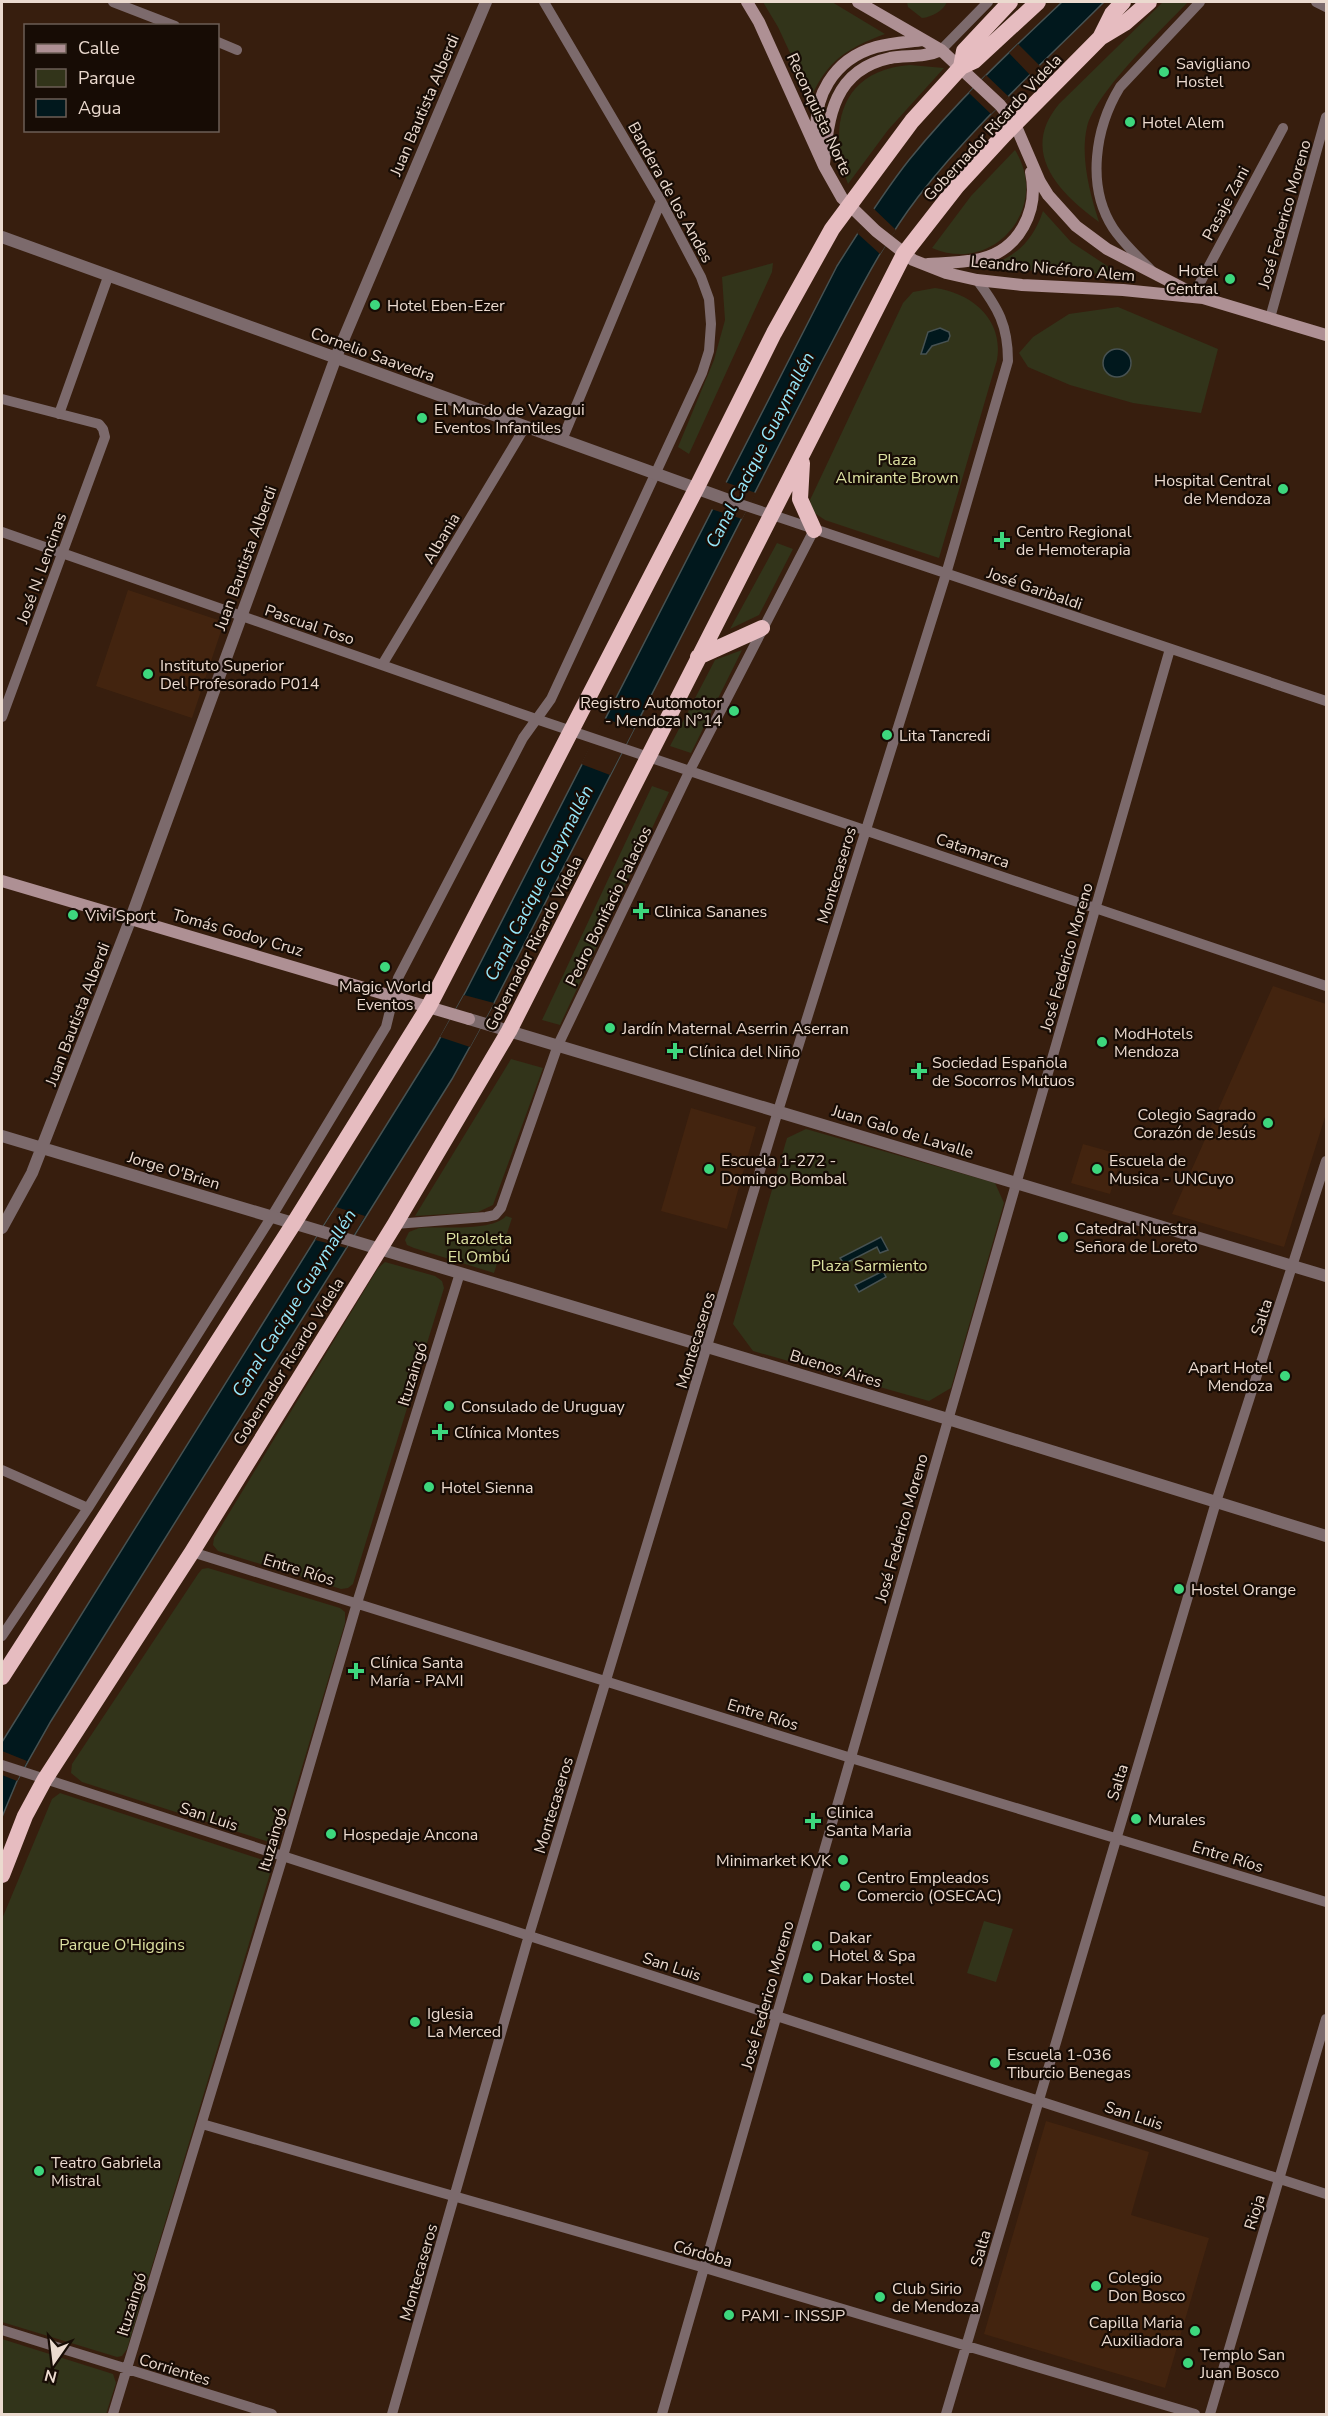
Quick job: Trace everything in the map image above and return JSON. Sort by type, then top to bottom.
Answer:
[{"type":"highway","points":[[961,68],[964,51],[1010,2]]},
{"type":"highway","points":[[2,1677],[294,1223],[429,1006],[774,333],[826,238],[912,121],[961,68],[974,61],[1038,2]]},
{"type":"highway","name":"Gobernador Ricardo Videla","points":[[1100,38],[1112,14],[1123,2]]},
{"type":"highway","name":"Gobernador Ricardo Videla","points":[[2,1875],[25,1816],[45,1779],[192,1552],[380,1249],[509,1031],[904,254],[957,186],[1016,124],[1100,38],[1125,23],[1149,2]]},
{"type":"highway","points":[[805,447],[799,484],[800,499],[814,530]]},
{"type":"highway","points":[[698,657],[762,628]]},
{"type":"main road","name":"Reconquista Norte","points":[[747,2],[759,22],[824,166],[848,206],[876,231]]},
{"type":"main road","name":"Leandro Nicéforo Alem","points":[[858,2],[940,50],[978,83],[1016,124],[1040,182],[1048,195],[1076,226],[1107,249],[1198,296],[1326,335]]},
{"type":"main road","points":[[824,166],[816,127],[820,98],[830,77],[845,62],[869,50],[885,45],[923,40]]},
{"type":"main road","points":[[824,166],[828,128],[834,105],[845,85],[856,73],[879,61],[899,57],[926,56],[940,50]]},
{"type":"main road","points":[[924,264],[981,259],[998,253],[1011,244],[1023,227],[1034,199],[1028,154]]},
{"type":"main road","name":"Leandro Nicéforo Alem","points":[[876,231],[904,254],[924,264],[977,280],[1198,296]]},
{"type":"main road","name":"Tomás Godoy Cruz","points":[[2,882],[470,1019]]},
{"type":"street","points":[[113,2],[170,24]]},
{"type":"street","name":"Juan Bautista Alberdi","points":[[2,1228],[32,1173],[131,918],[336,357],[486,2]]},
{"type":"street","name":"Bandera de los Andes","points":[[2,1636],[88,1508],[272,1216],[386,1028],[398,978],[523,738],[551,699],[702,373],[709,351],[711,324],[709,298],[701,278],[661,201],[544,2]]},
{"type":"street","points":[[940,50],[988,2]]},
{"type":"street","name":"Leandro Nicéforo Alem","points":[[1153,272],[1114,230],[1103,207],[1097,172],[1099,132],[1111,102],[1134,71],[1200,2]]},
{"type":"street","points":[[1316,2],[1326,7]]},
{"type":"street","points":[[219,42],[237,50]]},
{"type":"street","name":"José Federico Moreno","points":[[1270,318],[1326,117]]},
{"type":"street","name":"Pasaje Zani","points":[[1198,296],[1283,128]]},
{"type":"street","points":[[562,440],[661,201]]},
{"type":"street","name":"Cornelio Saavedra","points":[[2,237],[734,502]]},
{"type":"street","points":[[2,399],[59,414],[108,277]]},
{"type":"street","name":"Montecaseros","points":[[392,2415],[529,1935],[778,1111],[946,574],[1008,361],[1006,333],[1001,315],[977,280]]},
{"type":"street","name":"José N. Lencinas","points":[[2,717],[105,437],[99,424],[59,414]]},
{"type":"street","name":"Albania","points":[[382,665],[525,427]]},
{"type":"street","name":"José Garibaldi","points":[[734,502],[1326,701]]},
{"type":"street","name":"Pedro Bonifacio Palacios","points":[[395,1224],[491,1216],[498,1211],[506,1198],[558,1045],[690,770],[814,530]]},
{"type":"street","name":"Pascual Toso","points":[[2,532],[609,744]]},
{"type":"street","name":"José Federico Moreno","points":[[662,2415],[1170,649]]},
{"type":"street","name":"Catamarca","points":[[609,744],[1326,986]]},
{"type":"street","name":"Juan Galo de Lavalle","points":[[470,1019],[1326,1276]]},
{"type":"street","name":"Jorge O'Brien","points":[[2,1136],[336,1235]]},
{"type":"street","name":"Salta","points":[[946,2415],[1216,1502],[1326,1161]]},
{"type":"street","name":"Buenos Aires","points":[[336,1235],[948,1419],[1326,1536]]},
{"type":"street","name":"Ituzaingó","points":[[113,2415],[283,1856],[357,1603],[460,1273]]},
{"type":"street","points":[[2,1470],[88,1508]]},
{"type":"street","name":"Entre Ríos","points":[[192,1552],[851,1758],[1326,1902]]},
{"type":"street","name":"San Luis","points":[[4,1766],[1326,2194]]},
{"type":"street","name":"Rioja","points":[[1210,2415],[1326,2019]]},
{"type":"street","name":"Córdoba","points":[[202,2124],[705,2268],[1196,2415]]},
{"type":"street","name":"Corrientes","points":[[2,2330],[272,2415]]},
{"type":"shaded area","points":[[128,590],[224,622],[192,718],[96,686]]},
{"type":"shaded area","name":"Colegio Sagrado Corazón de Jesús","points":[[1273,986],[1326,1004],[1326,1114],[1284,1247],[1172,1214]]},
{"type":"shaded area","name":"Escuela 1-272 - Domingo Bombal","points":[[691,1108],[756,1127],[727,1229],[661,1211]]},
{"type":"shaded area","name":"Escuela de Musica - UNCuyo","points":[[1083,1144],[1122,1155],[1110,1194],[1071,1183]]},
{"type":"shaded area","name":"Colegio Don Bosco","points":[[1046,2121],[1149,2152],[1131,2215],[1209,2238],[1165,2388],[984,2334]]},
{"type":"green space","points":[[763,2],[832,2],[885,34],[840,57],[824,74],[811,98],[778,27]]},
{"type":"green space","points":[[907,2],[947,2],[937,13],[922,18],[908,7]]},
{"type":"green space","points":[[1163,2],[1188,2],[1116,79],[1093,113],[1087,127],[1085,163],[1089,188],[1099,222],[1084,211],[1058,185],[1049,170],[1044,155],[1043,139],[1048,122],[1059,104]]},
{"type":"green space","points":[[910,65],[944,68],[888,130],[848,184],[839,142],[840,122],[845,105],[855,90],[868,78],[887,69]]},
{"type":"green space","points":[[1015,150],[1024,172],[1026,193],[1021,213],[1010,230],[995,244],[976,252],[955,254],[932,248],[971,196]]},
{"type":"green space","points":[[1043,211],[1071,242],[1121,275],[981,268],[1003,260],[1020,248],[1033,233]]},
{"type":"green space","points":[[773,263],[772,272],[689,454],[678,447],[714,360],[725,320],[722,277]]},
{"type":"green space","name":"Plaza Almirante Brown","points":[[935,288],[961,296],[973,302],[983,311],[990,321],[998,346],[997,360],[939,558],[825,520],[813,512],[810,500],[903,303],[913,292]]},
{"type":"green space","points":[[1118,307],[1218,349],[1201,413],[1133,403],[1070,385],[1028,367],[1019,353],[1033,337],[1069,314]]},
{"type":"green space","points":[[777,543],[793,549],[759,615],[730,629]]},
{"type":"green space","points":[[742,650],[691,753],[670,746],[715,660]]},
{"type":"green space","points":[[652,786],[669,792],[560,1025],[542,1020]]},
{"type":"green space","points":[[511,1059],[543,1068],[493,1205],[478,1212],[415,1216]]},
{"type":"green space","name":"Plaza Sarmiento","points":[[806,1129],[995,1183],[1004,1203],[951,1388],[929,1401],[753,1351],[733,1324],[787,1138]]},
{"type":"green space","name":"Plazoleta El Ombú","points":[[506,1216],[512,1218],[494,1273],[414,1248],[407,1245],[405,1240],[409,1232],[419,1228],[478,1226],[499,1221]]},
{"type":"green space","points":[[385,1262],[435,1276],[442,1281],[444,1288],[353,1584],[341,1589],[218,1551],[213,1545],[214,1538],[378,1268]]},
{"type":"green space","points":[[208,1568],[340,1608],[345,1612],[345,1623],[283,1831],[278,1840],[272,1843],[82,1782],[71,1773],[72,1764],[198,1574],[202,1569]]},
{"type":"green space","name":"Parque O'Higgins","points":[[60,1793],[269,1862],[272,1867],[127,2349],[122,2356],[117,2357],[2,2322],[2,1919],[52,1799]]},
{"type":"green space","points":[[984,1921],[1013,1929],[996,1982],[967,1973]]},
{"type":"green space","points":[[2,2339],[113,2374],[116,2383],[106,2414],[2,2414]]},
{"type":"water","name":"Canal Cacique Guaymallén","points":[[1062,2],[1104,2],[961,145],[918,197],[878,257],[821,363],[494,1003],[452,1079],[51,1721],[17,1781],[2,1817],[2,1742],[435,1047],[466,991],[837,266],[909,160],[983,78]]},
{"type":"water","points":[[940,328],[949,332],[948,341],[932,346],[926,354],[921,354],[928,332]]},
{"type":"water","points":[[1117,349],[1127,353],[1131,363],[1127,373],[1117,377],[1107,373],[1103,363],[1107,353]]},
{"type":"water","points":[[881,1237],[888,1250],[880,1253],[877,1247],[844,1264],[840,1258]]},
{"type":"water","points":[[883,1271],[886,1277],[859,1292],[855,1285]]},
{"type":"pier","points":[[1018,44],[1040,66],[1031,76],[1009,53]]},
{"type":"pier","points":[[986,75],[1009,97],[991,114],[969,93]]},
{"type":"pier","points":[[873,208],[896,230],[880,254],[857,233]]},
{"type":"pier","points":[[725,482],[756,493],[742,519],[711,509]]},
{"type":"pier","points":[[604,718],[634,729],[610,775],[581,764]]},
{"type":"pier","points":[[464,995],[494,1003],[470,1047],[440,1037]]},
{"type":"pier","points":[[336,1207],[365,1216],[346,1248],[315,1240]]},
{"type":"pier","points":[[2,1751],[27,1761],[17,1781],[2,1775]]},
{"type":"place","name":"Savigliano Hostel","points":[[1164,72]]},
{"type":"place","name":"Hotel Alem","points":[[1130,122]]},
{"type":"place","name":"Hotel Central","points":[[1230,279]]},
{"type":"place","name":"Hotel Eben-Ezer","points":[[375,305]]},
{"type":"place","name":"El Mundo de Vazagui Eventos Infantiles","points":[[422,418]]},
{"type":"place","name":"Hospital Central de Mendoza","points":[[1283,489]]},
{"type":"place","name":"Centro Regional de Hemoterapia","points":[[1002,540]]},
{"type":"place","name":"Instituto Superior Del Profesorado P014","points":[[148,674]]},
{"type":"place","name":"Registro Automotor - Mendoza N°14","points":[[734,711]]},
{"type":"place","name":"Lita Tancredi","points":[[887,735]]},
{"type":"place","name":"Clinica Sananes","points":[[641,911]]},
{"type":"place","name":"Vivi Sport","points":[[73,915]]},
{"type":"place","name":"Magic World Eventos","points":[[385,967]]},
{"type":"place","name":"Jardín Maternal Aserrin Aserran","points":[[610,1028]]},
{"type":"place","name":"ModHotels Mendoza","points":[[1102,1042]]},
{"type":"place","name":"Clínica del Niño","points":[[675,1051]]},
{"type":"place","name":"Sociedad Española de Socorros Mutuos","points":[[919,1071]]},
{"type":"place","name":"Colegio Sagrado Corazón de Jesús","points":[[1268,1123]]},
{"type":"place","name":"Escuela 1-272 - Domingo Bombal","points":[[709,1169]]},
{"type":"place","name":"Escuela de Musica - UNCuyo","points":[[1097,1169]]},
{"type":"place","name":"Catedral Nuestra Señora de Loreto","points":[[1063,1237]]},
{"type":"place","name":"Apart Hotel Mendoza","points":[[1285,1376]]},
{"type":"place","name":"Consulado de Uruguay","points":[[449,1406]]},
{"type":"place","name":"Clínica Montes","points":[[440,1432]]},
{"type":"place","name":"Hotel Sienna","points":[[429,1487]]},
{"type":"place","name":"Hostel Orange","points":[[1179,1589]]},
{"type":"place","name":"Clínica Santa María - PAMI","points":[[356,1671]]},
{"type":"place","name":"Murales","points":[[1136,1819]]},
{"type":"place","name":"Clinica Santa Maria","points":[[813,1821]]},
{"type":"place","name":"Hospedaje Ancona","points":[[331,1834]]},
{"type":"place","name":"Minimarket KVK","points":[[843,1860]]},
{"type":"place","name":"Centro Empleados Comercio (OSECAC)","points":[[845,1886]]},
{"type":"place","name":"Dakar Hotel & Spa","points":[[817,1946]]},
{"type":"place","name":"Dakar Hostel","points":[[808,1978]]},
{"type":"place","name":"Iglesia La Merced","points":[[415,2022]]},
{"type":"place","name":"Escuela 1-036 Tiburcio Benegas","points":[[995,2063]]},
{"type":"place","name":"Teatro Gabriela Mistral","points":[[39,2171]]},
{"type":"place","name":"Colegio Don Bosco","points":[[1096,2286]]},
{"type":"place","name":"Club Sirio de Mendoza","points":[[880,2297]]},
{"type":"place","name":"PAMI - INSSJP","points":[[729,2315]]},
{"type":"place","name":"Capilla Maria Auxiliadora","points":[[1195,2331]]},
{"type":"place","name":"Templo San Juan Bosco","points":[[1188,2363]]}]
